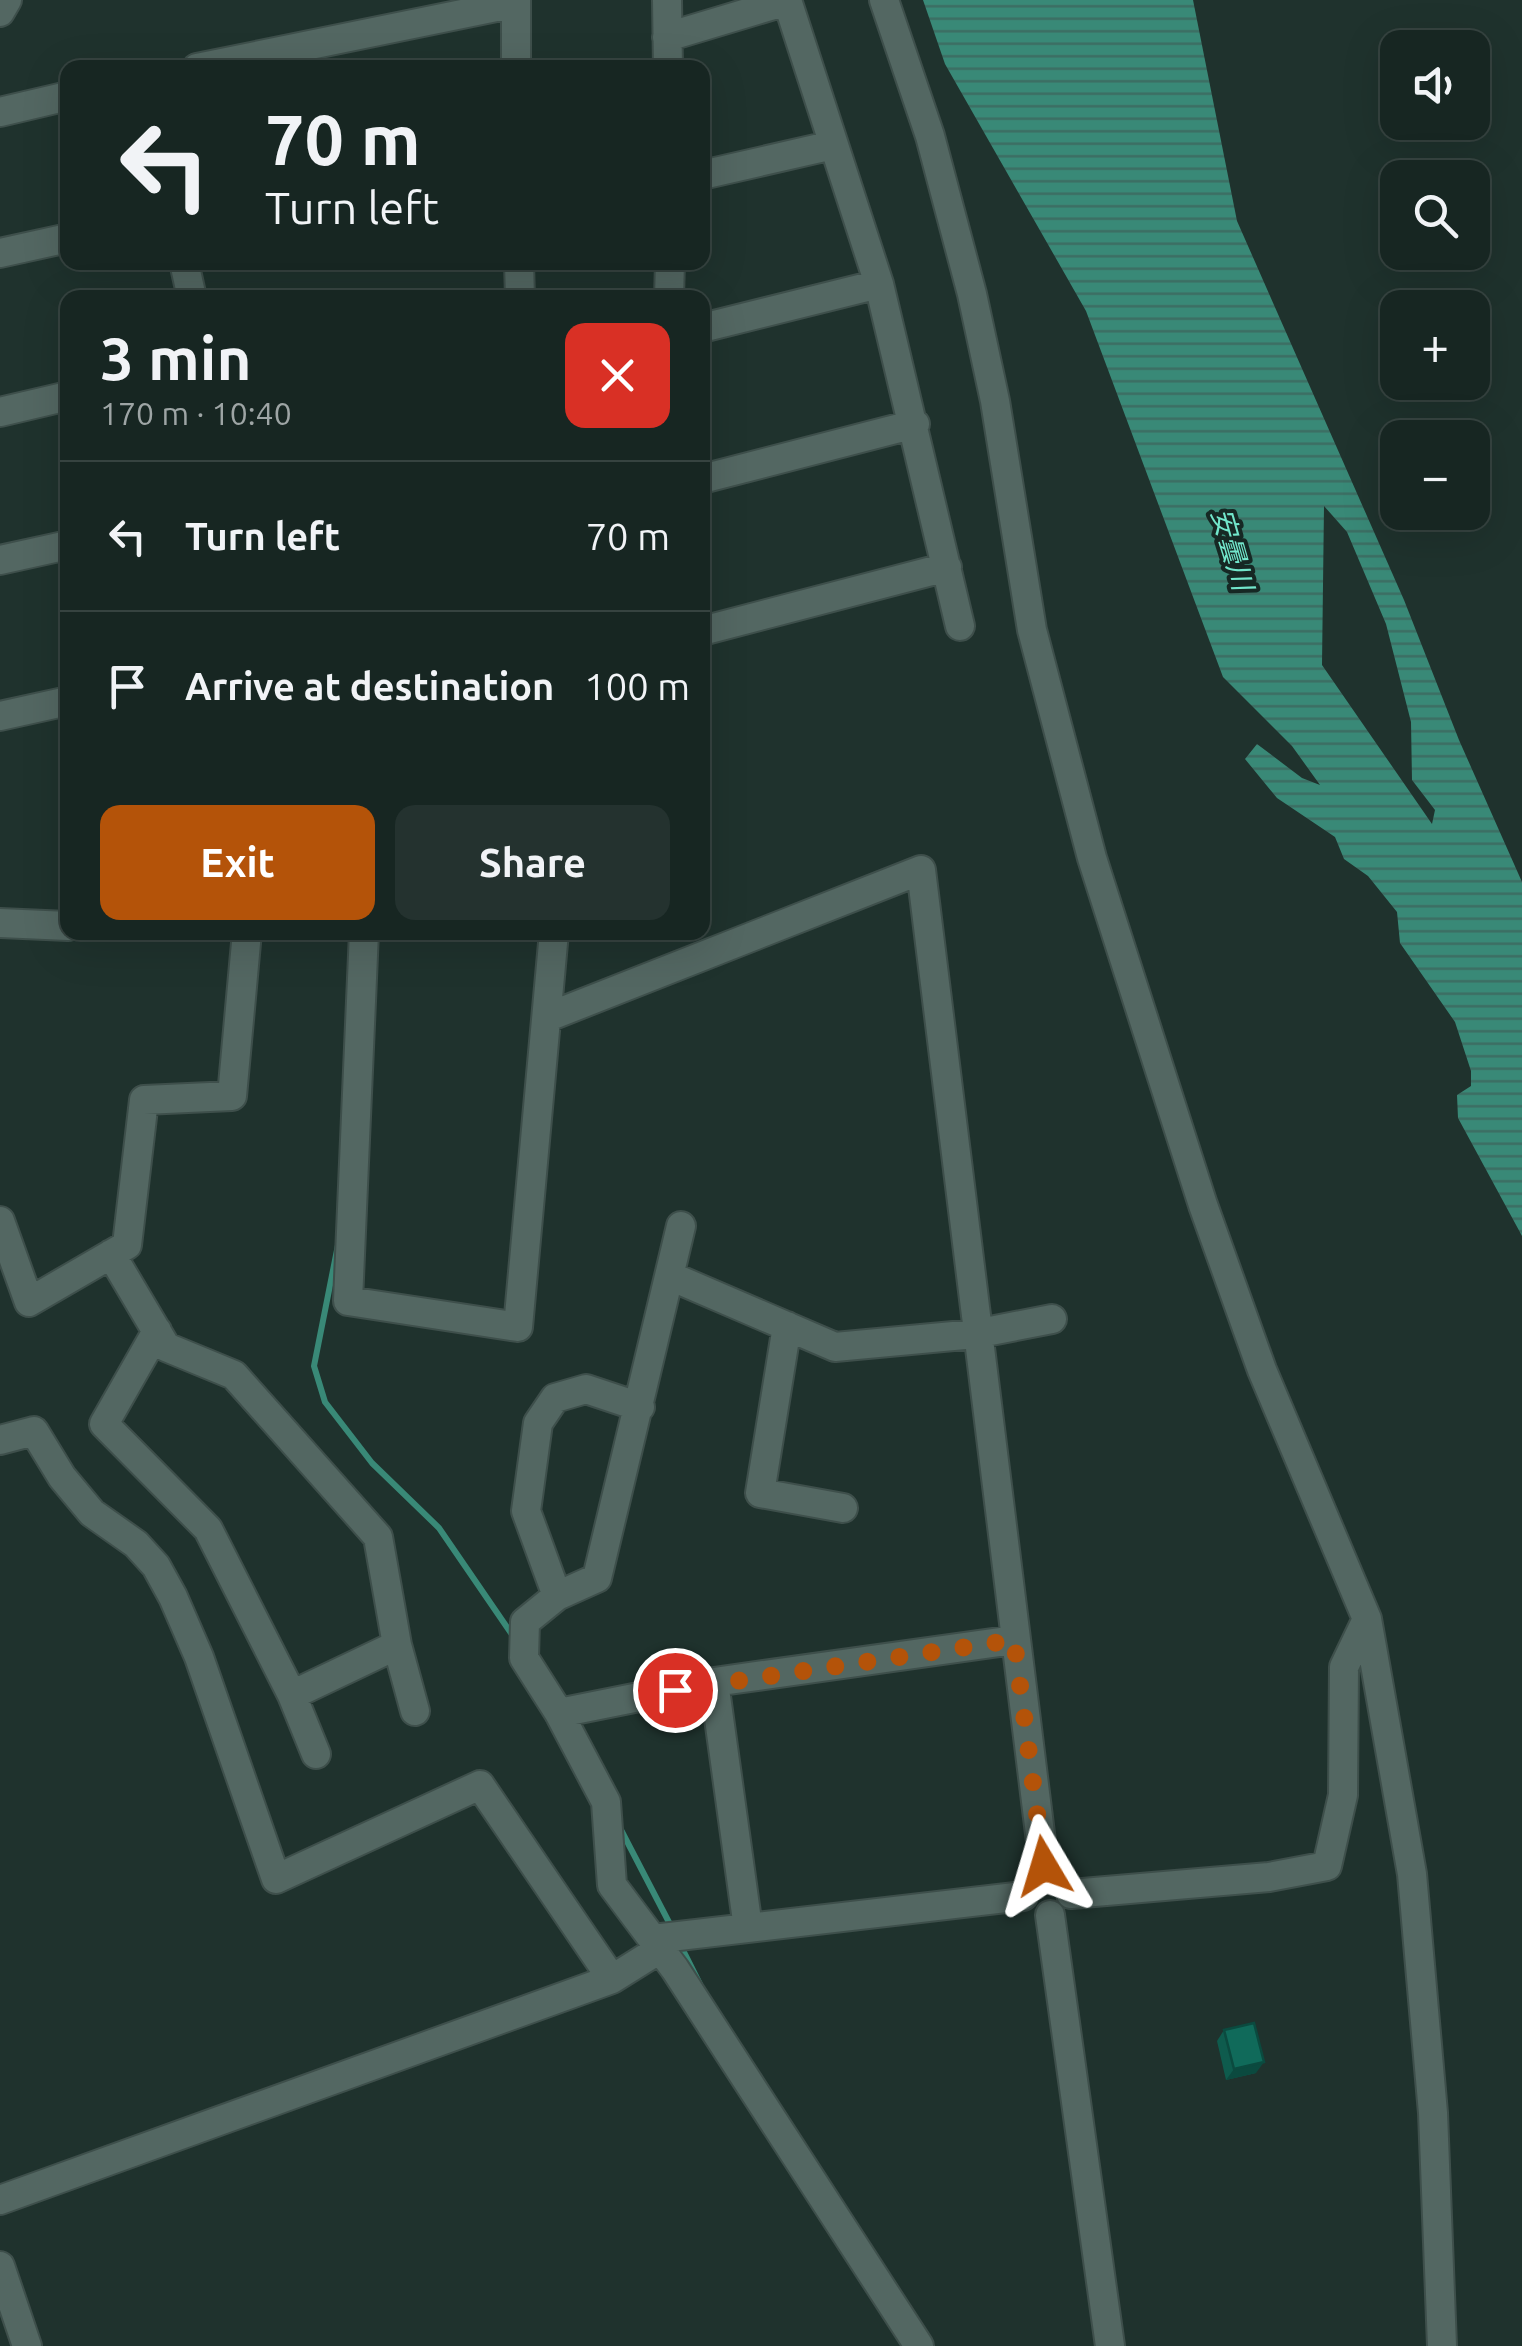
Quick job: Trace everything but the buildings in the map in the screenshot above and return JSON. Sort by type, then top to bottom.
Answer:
[{"type":"street","points":[[0,12],[7,0]]},
{"type":"street","points":[[666,0],[668,60]]},
{"type":"street","points":[[667,36],[787,0],[879,284],[916,424],[960,626]]},
{"type":"street","points":[[884,0],[930,136],[972,294],[995,401],[1036,649],[1092,858],[1203,1205],[1262,1370],[1367,1618],[1412,1874],[1433,2113],[1442,2346]]},
{"type":"street","points":[[235,60],[516,2],[516,60]]},
{"type":"street","points":[[0,112],[60,98]]},
{"type":"street","points":[[710,173],[833,145]]},
{"type":"street","points":[[0,253],[60,240]]},
{"type":"street","points":[[710,326],[879,284]]},
{"type":"street","points":[[0,412],[60,398]]},
{"type":"street","points":[[710,477],[916,424]]},
{"type":"street","points":[[0,560],[60,547]]},
{"type":"street","points":[[710,630],[947,567]]},
{"type":"street","points":[[0,716],[60,703]]},
{"type":"street","points":[[548,1017],[921,870],[975,1334],[1044,1866]]},
{"type":"street","points":[[0,923],[60,926]]},
{"type":"street","points":[[0,1221],[29,1302],[127,1245],[144,1100],[232,1096],[247,940]]},
{"type":"street","points":[[364,940],[348,1301],[518,1327],[553,940]]},
{"type":"street","points":[[681,1226],[597,1578],[557,1596],[526,1622],[524,1658],[560,1713],[606,1802],[612,1884],[656,1944],[919,2346]]},
{"type":"street","points":[[111,1254],[166,1347],[234,1375],[378,1537],[397,1645],[415,1711]]},
{"type":"street","points":[[670,1276],[835,1347],[975,1334],[1052,1319]]},
{"type":"street","points":[[787,1326],[760,1492],[842,1508]]},
{"type":"street","points":[[157,1331],[104,1424],[208,1529],[292,1695],[316,1754]]},
{"type":"street","points":[[557,1596],[526,1511],[538,1423],[555,1398],[586,1389],[640,1407]]},
{"type":"street","points":[[0,1440],[34,1431],[62,1476],[92,1513],[156,1566],[200,1657],[276,1879],[480,1785],[612,1979]]},
{"type":"street","points":[[1071,1894],[1268,1877],[1327,1866],[1343,1795],[1344,1667],[1367,1618]]},
{"type":"street","points":[[560,1713],[714,1682],[1014,1640]]},
{"type":"street","points":[[292,1695],[397,1645]]},
{"type":"street","points":[[714,1682],[748,1928]]},
{"type":"street","points":[[1044,1866],[1064,1873],[1071,1894],[1064,1908],[1050,1914],[1036,1912],[1023,1896],[1029,1873],[1044,1866]]},
{"type":"street","points":[[0,2200],[612,1979],[656,1944],[748,1928],[1023,1896]]},
{"type":"street","points":[[1050,1914],[1110,2346]]},
{"type":"street","points":[[0,2266],[27,2346]]},
{"type":"water","name":"安曇川","points":[[923,0],[1193,0],[1237,221],[1404,600],[1459,740],[1522,882],[1522,1236],[1458,1118],[1457,1095],[1471,1086],[1471,1071],[1455,1022],[1400,943],[1397,912],[1368,876],[1344,859],[1335,837],[1277,798],[1245,759],[1257,744],[1302,778],[1320,785],[1292,746],[1223,677],[1086,311],[945,64]],"holes":[[[1324,506],[1347,532],[1386,624],[1411,722],[1412,780],[1435,810],[1432,824],[1322,665]]]},
{"type":"waterway","points":[[338,1245],[314,1366],[325,1402],[372,1463],[439,1528],[513,1636]]},
{"type":"waterway","points":[[619,1826],[673,1930]]},
{"type":"waterway","points":[[681,1946],[700,1984]]},
{"type":"route","points":[[675,1690],[1014,1640],[1044,1866]]}]
